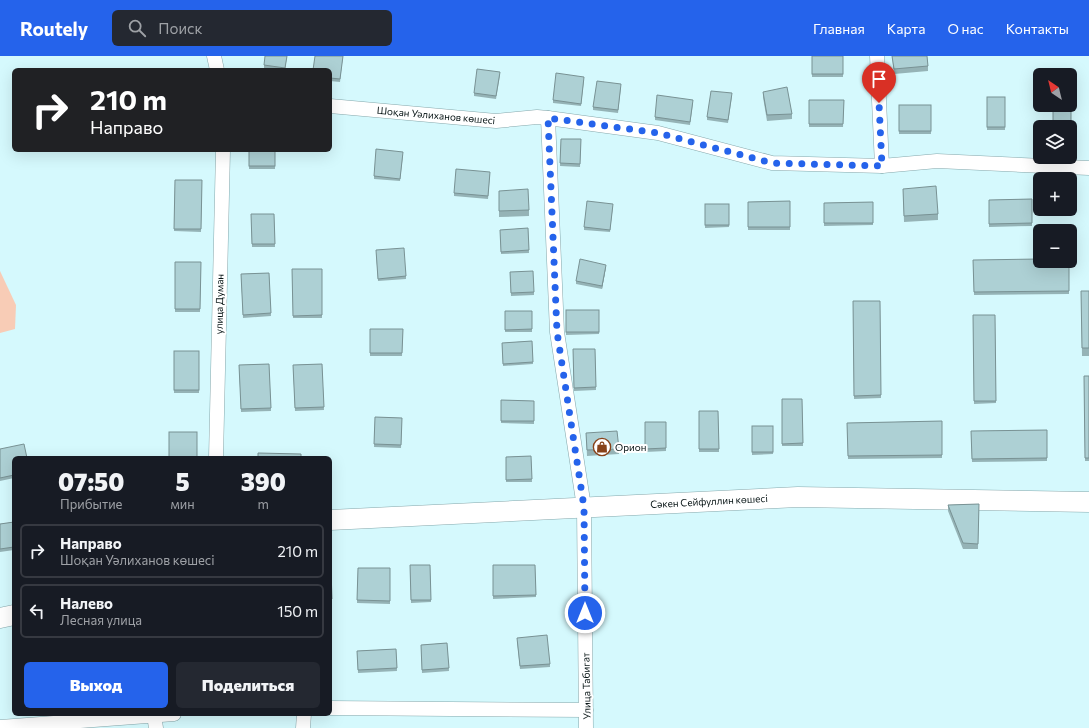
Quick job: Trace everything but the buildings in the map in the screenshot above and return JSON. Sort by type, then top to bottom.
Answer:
[{"type":"street","points":[[214,56],[217,68]]},
{"type":"street","points":[[877,56],[882,166]]},
{"type":"street","name":"Шоқан Уәлиханов көшесі","points":[[332,106],[496,121],[537,117],[548,118],[658,133],[772,163],[882,166],[937,161],[1089,168]]},
{"type":"street","name":"Улица Табигат","points":[[548,118],[557,332],[584,507],[586,728]]},
{"type":"street","name":"улица Думан","points":[[216,456],[223,152]]},
{"type":"street","name":"Сәкен Сейфуллин көшесі","points":[[332,520],[798,496],[1089,502]]},
{"type":"street","points":[[0,618],[12,615]]},
{"type":"street","points":[[332,708],[586,710]]},
{"type":"street","points":[[0,727],[156,722],[170,716]]},
{"type":"street","points":[[303,728],[304,716]]},
{"type":"shaded area","points":[[0,271],[16,305],[15,329],[0,333]]},
{"type":"place","name":"Орион","points":[[602,447]]},
{"type":"route","points":[[585,613],[584,507],[557,332],[548,118],[658,133],[772,163],[882,166],[879,103]]}]
